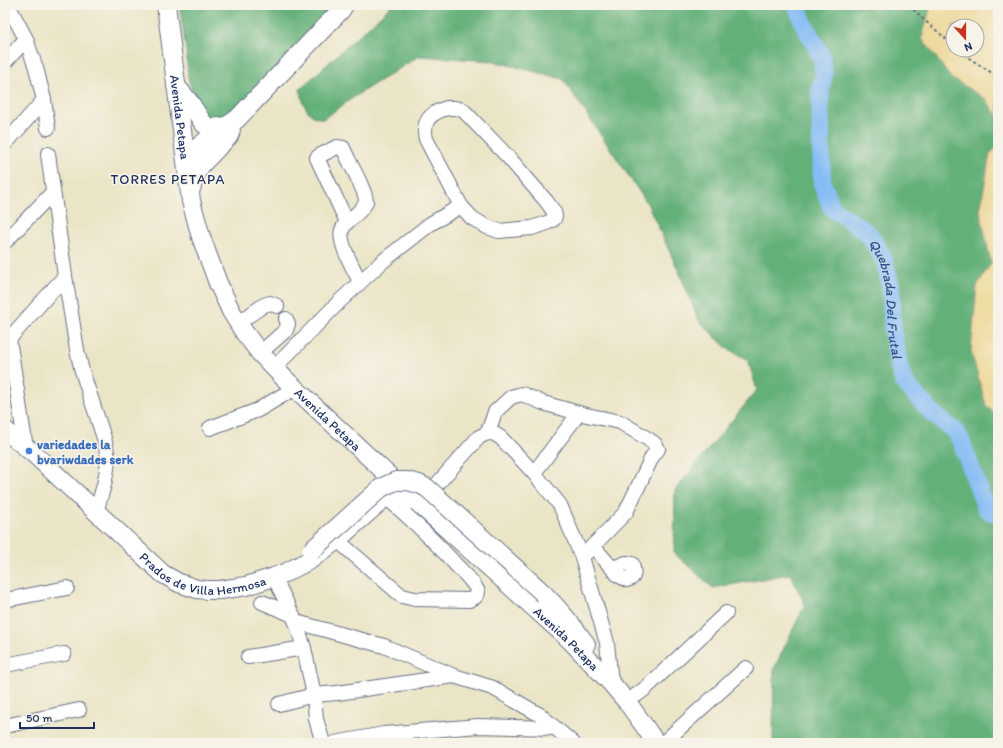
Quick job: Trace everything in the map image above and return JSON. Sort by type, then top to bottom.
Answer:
[{"type":"main road","name":"Avenida Petapa","points":[[166,5],[190,191],[200,237],[218,283],[238,323],[260,353],[294,388],[418,503],[570,640],[611,682],[656,743]]},
{"type":"main road","points":[[186,157],[208,139],[232,123],[341,10],[344,5]]},
{"type":"main road","points":[[176,86],[191,104],[203,123],[207,126],[212,128],[232,123]]},
{"type":"main road","points":[[190,191],[196,173],[201,165],[228,136],[232,123]]},
{"type":"main road","name":"Prados de Villa Hermosa","points":[[5,430],[33,453],[162,574],[196,589],[220,590],[246,586],[280,575],[310,560],[337,540],[386,497]]},
{"type":"main road","points":[[280,575],[311,551],[381,488],[396,481],[407,481],[419,484],[427,488],[558,608],[586,644],[592,663]]},
{"type":"main road","points":[[386,497],[391,492],[395,491],[399,492],[406,499],[418,503]]},
{"type":"street","points":[[8,5],[26,39],[36,68],[44,100],[48,128]]},
{"type":"street","points":[[5,62],[26,39]]},
{"type":"street","points":[[5,144],[44,100]]},
{"type":"street","points":[[446,108],[463,110],[510,159],[547,202],[555,216],[550,222],[538,226],[514,230],[499,230],[487,227],[472,218],[461,206],[426,139],[425,134],[428,119],[435,112],[446,108]]},
{"type":"street","points":[[347,222],[318,158],[319,156],[337,147],[343,148],[366,200],[364,206],[347,222],[342,229],[342,240],[345,250],[360,282]]},
{"type":"street","points":[[48,154],[77,350],[82,371],[104,438],[108,457],[104,485],[96,512]]},
{"type":"street","points":[[5,242],[53,192]]},
{"type":"street","points":[[274,368],[382,262],[430,224],[461,206]]},
{"type":"street","points":[[26,448],[7,337],[65,276]]},
{"type":"street","points":[[238,323],[264,305],[270,303],[277,306]]},
{"type":"street","points":[[260,353],[286,330],[288,324],[286,319]]},
{"type":"street","points":[[210,428],[258,410],[294,388]]},
{"type":"street","points":[[488,432],[495,412],[511,397],[522,394],[543,403],[620,422],[655,444],[658,449],[652,457],[626,512],[582,557]]},
{"type":"street","points":[[534,473],[579,413]]},
{"type":"street","points":[[418,503],[479,437],[488,432],[494,433],[501,438],[534,473],[560,505],[582,557],[607,643],[611,682]]},
{"type":"street","points":[[337,540],[402,596],[415,599],[463,600],[469,600],[475,597],[478,592],[473,583],[437,544],[386,497]]},
{"type":"street","points":[[593,546],[613,568]]},
{"type":"street","points":[[280,575],[304,648],[314,696],[316,719],[323,743]]},
{"type":"street","points":[[5,600],[67,588]]},
{"type":"street","points":[[262,602],[294,618],[384,646],[454,676],[493,688],[540,716],[573,743]]},
{"type":"street","points":[[627,702],[646,688],[726,613]]},
{"type":"street","points":[[248,657],[304,648]]},
{"type":"street","points":[[5,665],[64,654]]},
{"type":"street","points":[[663,743],[746,668]]},
{"type":"street","points":[[279,704],[314,696],[454,676]]},
{"type":"street","points":[[5,726],[79,710]]},
{"type":"street","points":[[335,743],[384,734],[478,726],[555,728]]},
{"type":"path","points":[[909,5],[945,38]]},
{"type":"path","points":[[969,58],[998,77]]},
{"type":"green space","points":[[179,5],[336,5],[237,106],[221,116],[213,118],[206,117],[195,101],[188,78],[186,49]]},
{"type":"green space","points":[[391,5],[998,5],[998,743],[773,743],[774,669],[805,604],[790,574],[713,588],[674,553],[675,490],[757,390],[748,360],[728,349],[699,321],[680,274],[647,203],[563,79],[493,61],[419,56],[357,95],[323,119],[313,116],[307,111],[300,89]]},
{"type":"sand","points":[[931,5],[998,6],[998,117],[986,99],[951,78],[922,38]]},
{"type":"sand","points":[[998,146],[998,418],[986,405],[971,351],[977,286],[991,263],[980,211],[990,154]]},
{"type":"waterway","name":"Quebrada Del Frutal","points":[[797,5],[804,25],[821,55],[824,73],[820,93],[822,183],[832,208],[869,234],[884,260],[891,287],[893,334],[900,370],[904,382],[933,414],[955,431],[961,441],[986,508],[998,514]]},
{"type":"place","name":"variedades la bvariwdades serk","points":[[29,451]]},
{"type":"district","name":"TORRES PETAPA","points":[[168,179]]}]
